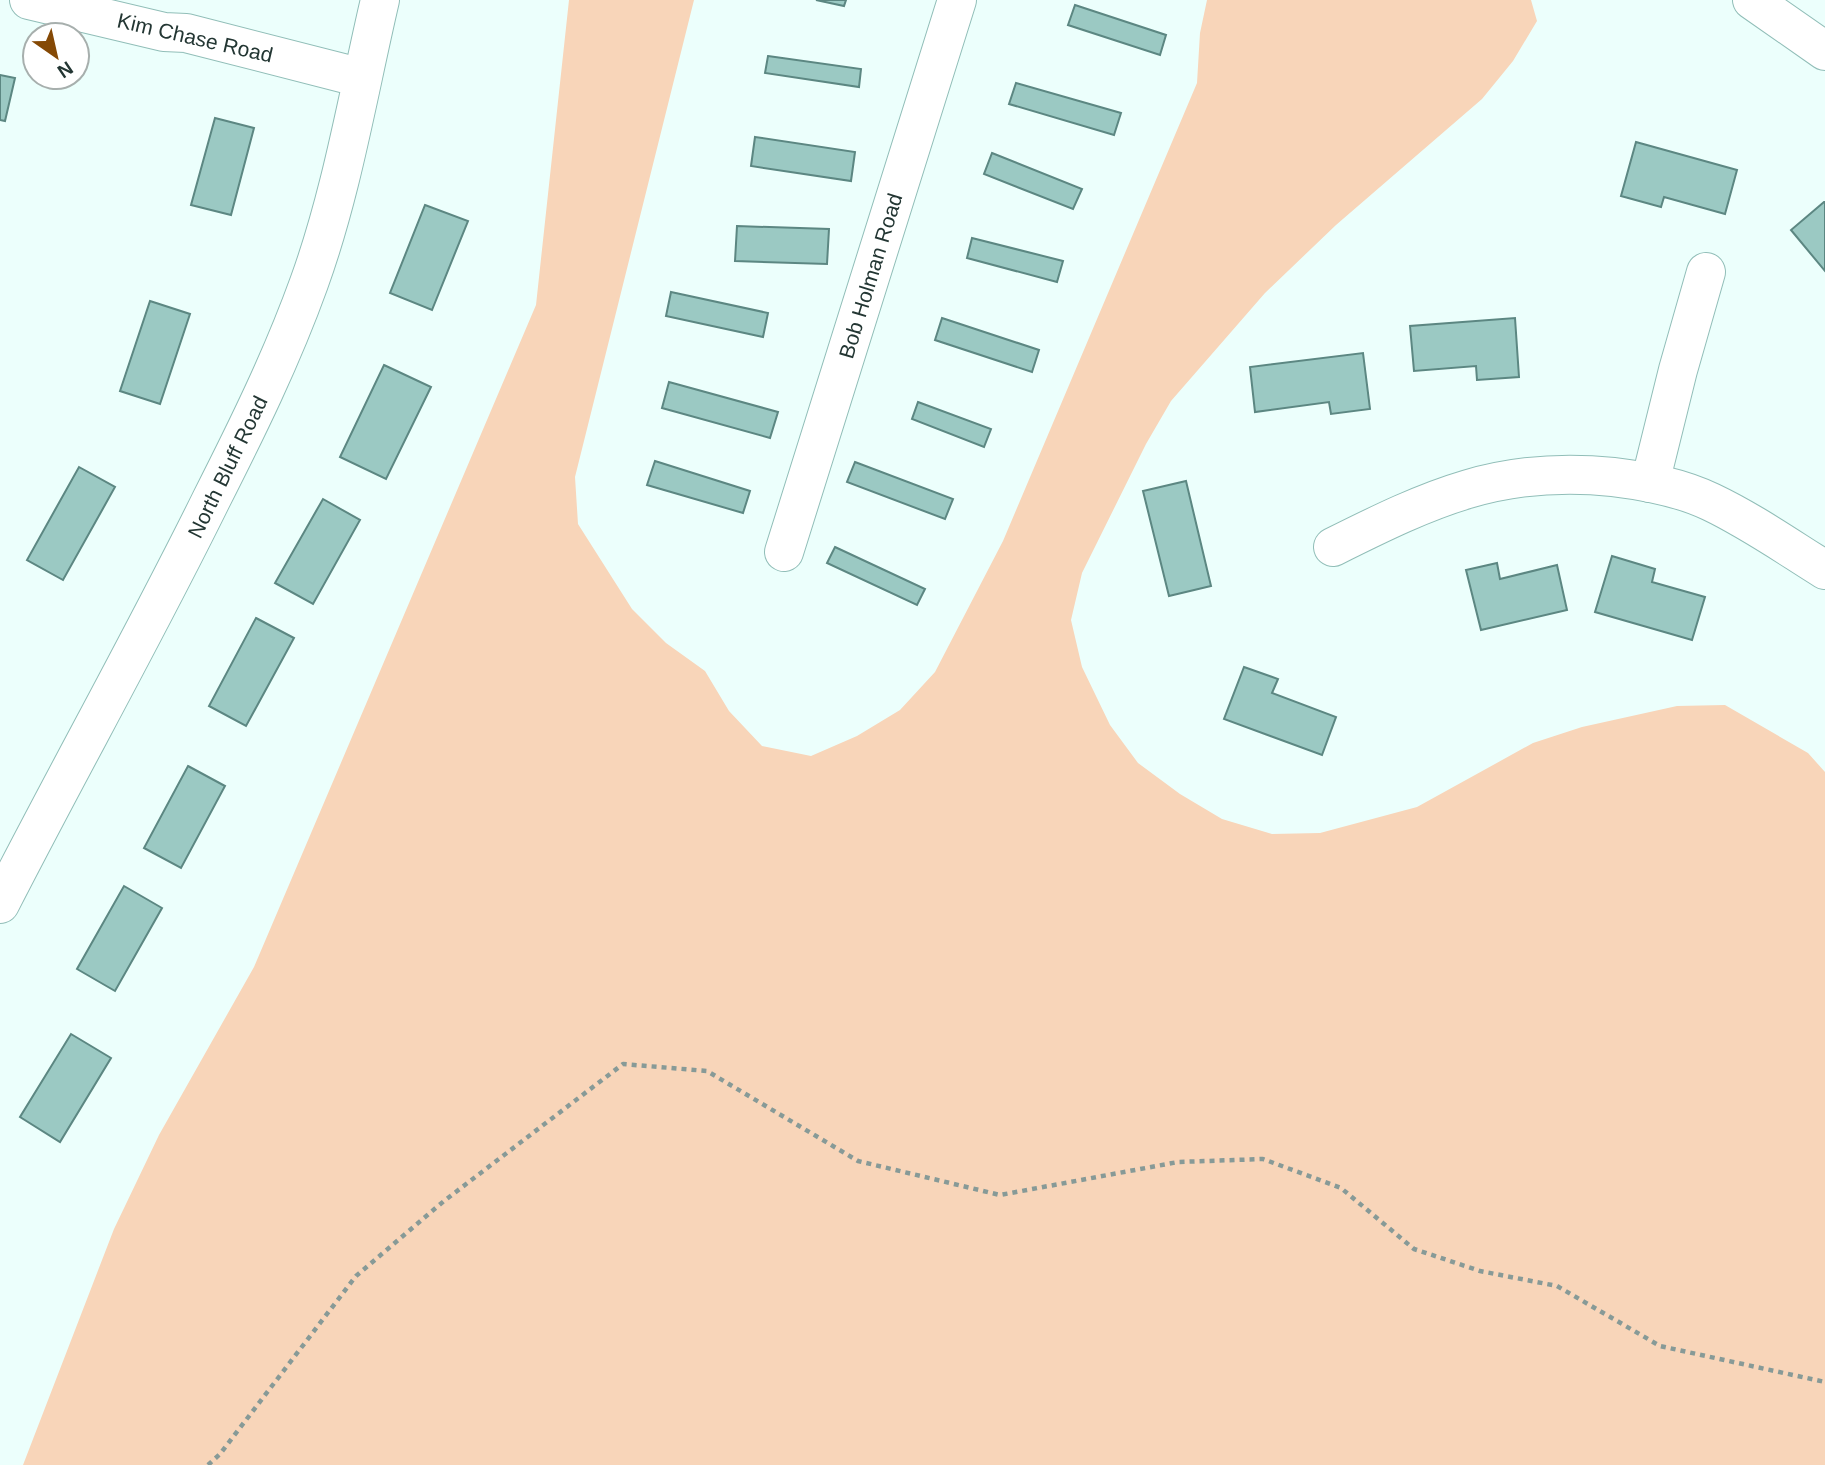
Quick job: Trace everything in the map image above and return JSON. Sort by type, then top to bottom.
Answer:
[{"type":"main road","name":"Kim Chase Road","points":[[29,0],[164,32],[186,33],[362,78]]},
{"type":"main road","name":"North Bluff Road","points":[[1,898],[188,546],[263,396],[309,282],[329,223],[380,0]]},
{"type":"main road","name":"Bob Holman Road","points":[[784,551],[957,0]]},
{"type":"main road","points":[[1752,0],[1825,51]]},
{"type":"main road","points":[[1650,483],[1706,272]]},
{"type":"main road","points":[[1333,547],[1409,509],[1457,491],[1503,479],[1545,474],[1594,475],[1650,483],[1709,501],[1748,521],[1825,570]]},
{"type":"path","points":[[208,1465],[220,1454],[356,1276],[444,1202],[623,1064],[707,1071],[858,1161],[1000,1195],[1178,1162],[1263,1159],[1341,1188],[1414,1249],[1480,1271],[1557,1286],[1660,1346],[1825,1382]]},
{"type":"shaded area","points":[[569,0],[694,0],[575,477],[578,524],[632,609],[666,643],[705,671],[729,711],[762,746],[811,756],[857,736],[900,710],[935,672],[1003,541],[1197,83],[1200,33],[1207,0],[1531,0],[1537,21],[1513,61],[1482,99],[1336,225],[1265,293],[1171,401],[1146,444],[1082,573],[1071,620],[1082,667],[1110,725],[1138,763],[1180,794],[1222,819],[1272,834],[1320,833],[1417,807],[1533,743],[1582,727],[1677,706],[1725,705],[1808,753],[1825,772],[1825,1465],[23,1465],[114,1229],[159,1135],[254,967],[536,305]]},
{"type":"building","points":[[816,0],[846,0],[844,6]]},
{"type":"building","points":[[1075,5],[1166,35],[1160,55],[1068,25]]},
{"type":"building","points":[[768,56],[861,69],[859,87],[765,73]]},
{"type":"building","points":[[0,75],[15,78],[5,121],[0,120]]},
{"type":"building","points":[[1016,83],[1121,113],[1114,135],[1009,104]]},
{"type":"building","points":[[215,118],[254,128],[231,215],[191,205]]},
{"type":"building","points":[[755,137],[855,152],[851,181],[751,166]]},
{"type":"building","points":[[1636,142],[1737,170],[1725,214],[1664,197],[1661,207],[1621,196]]},
{"type":"building","points":[[992,153],[1082,189],[1073,209],[984,174]]},
{"type":"building","points":[[1825,202],[1825,271],[1791,230]]},
{"type":"building","points":[[425,205],[468,221],[432,310],[390,293]]},
{"type":"building","points":[[737,226],[829,229],[827,264],[735,261]]},
{"type":"building","points":[[972,238],[1063,261],[1057,282],[967,258]]},
{"type":"building","points":[[671,292],[768,313],[763,337],[666,316]]},
{"type":"building","points":[[150,301],[190,314],[160,404],[120,391]]},
{"type":"building","points":[[942,318],[1039,350],[1032,372],[935,340]]},
{"type":"building","points":[[1515,318],[1519,377],[1477,380],[1476,366],[1414,371],[1410,326]]},
{"type":"building","points":[[1363,353],[1370,409],[1331,414],[1329,402],[1255,412],[1250,367]]},
{"type":"building","points":[[384,365],[431,387],[386,479],[340,457]]},
{"type":"building","points":[[669,382],[778,412],[770,438],[662,408]]},
{"type":"building","points":[[918,402],[991,429],[984,447],[912,419]]},
{"type":"building","points":[[655,461],[750,491],[743,513],[647,485]]},
{"type":"building","points":[[855,462],[953,499],[945,519],[847,482]]},
{"type":"building","points":[[79,467],[115,487],[63,580],[27,560]]},
{"type":"building","points":[[1186,481],[1211,586],[1169,596],[1143,491]]},
{"type":"building","points":[[323,499],[360,520],[313,604],[275,583]]},
{"type":"building","points":[[835,547],[925,589],[917,605],[827,563]]},
{"type":"building","points":[[1612,556],[1655,569],[1652,582],[1705,597],[1692,640],[1595,612]]},
{"type":"building","points":[[1497,563],[1500,579],[1557,565],[1567,610],[1481,630],[1466,570]]},
{"type":"building","points":[[256,618],[294,638],[246,726],[209,706]]},
{"type":"building","points":[[1244,667],[1278,679],[1272,693],[1336,717],[1322,755],[1224,719]]},
{"type":"building","points":[[188,766],[225,786],[181,868],[144,848]]},
{"type":"building","points":[[124,886],[162,908],[115,991],[77,969]]},
{"type":"building","points":[[71,1034],[111,1058],[60,1142],[20,1117]]}]
